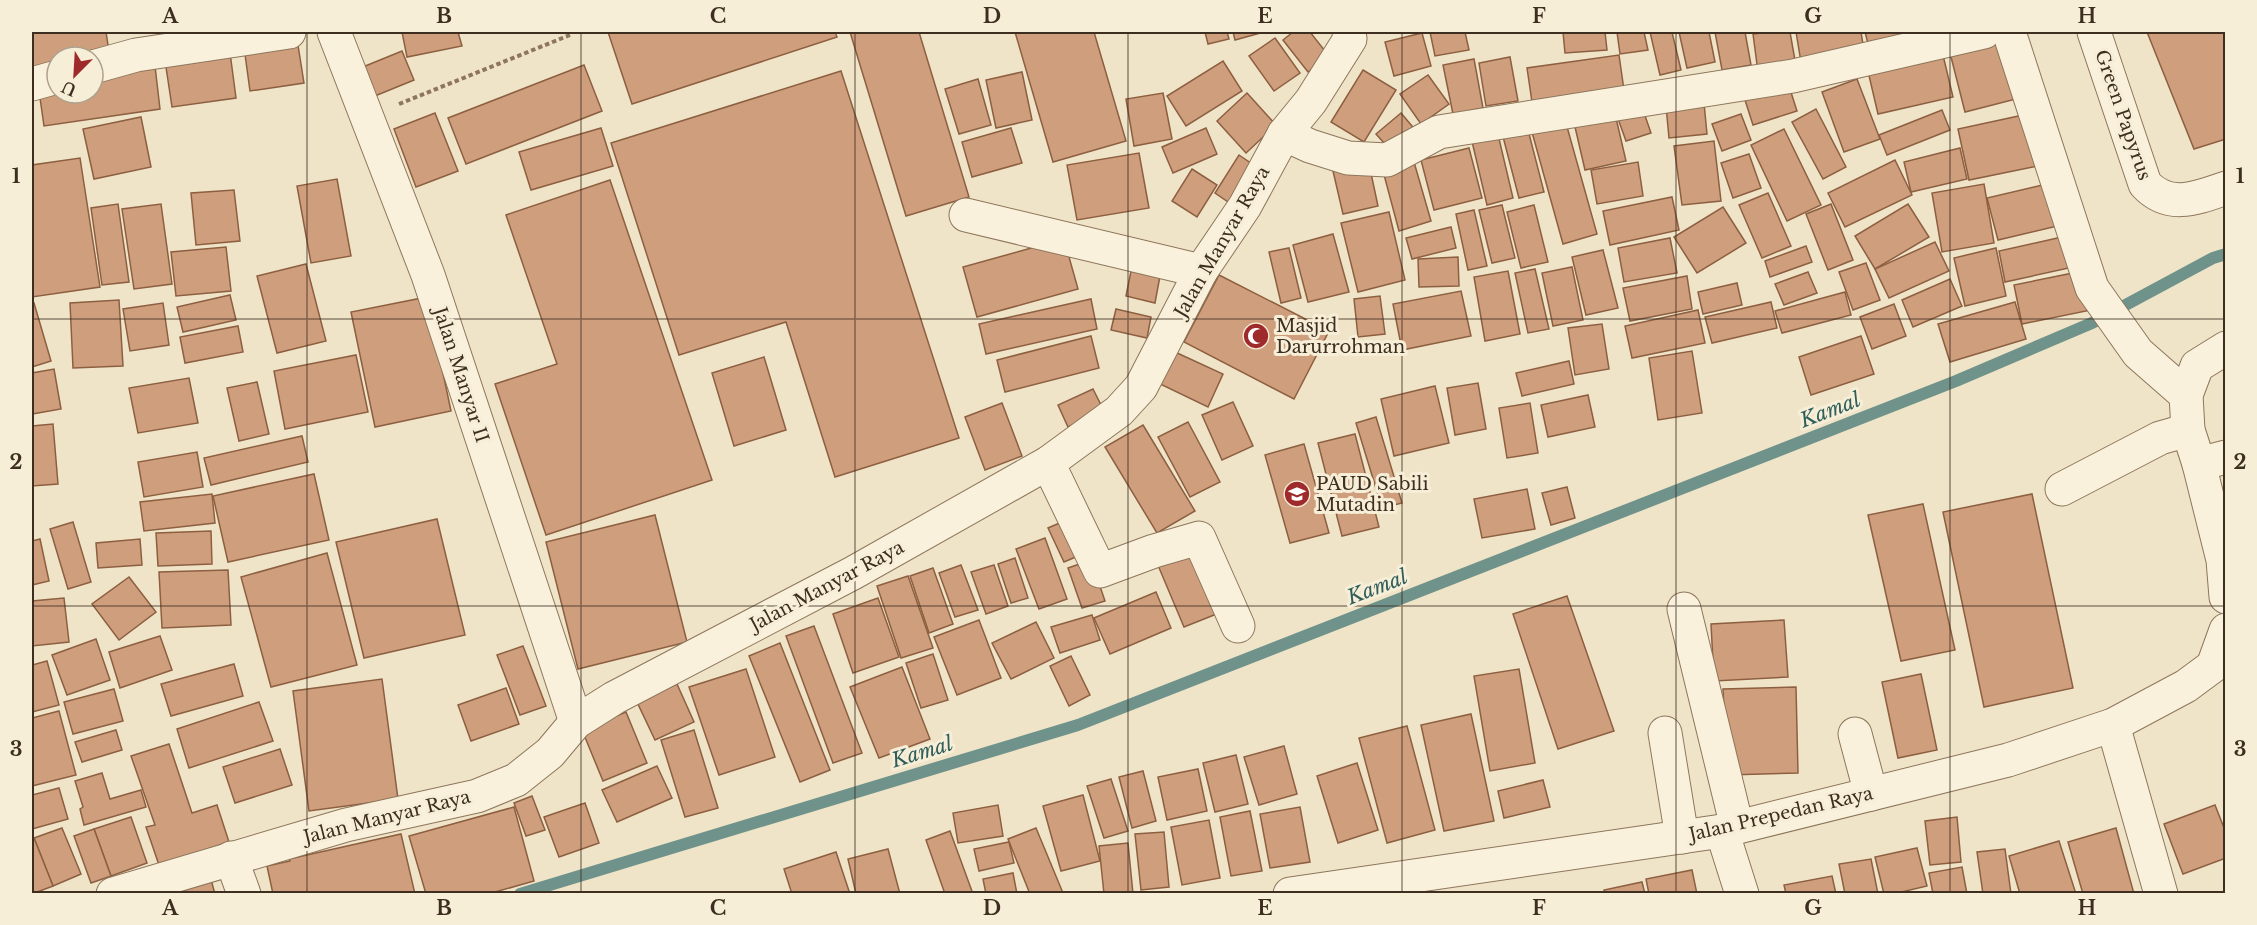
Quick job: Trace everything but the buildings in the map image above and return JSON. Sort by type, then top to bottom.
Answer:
[{"type":"street","points":[[105,64],[136,55],[290,32]]},
{"type":"street","name":"Jalan Manyar II","points":[[334,32],[428,275],[576,722]]},
{"type":"street","name":"Jalan Manyar Raya","points":[[113,894],[346,825],[477,796],[516,780],[550,753],[576,722],[614,698],[854,573],[1048,463],[1119,411],[1141,387],[1201,271],[1245,206],[1284,134],[1311,101],[1345,48],[1350,39],[1349,32]]},
{"type":"street","points":[[1284,134],[1310,146],[1348,158],[1387,160],[1438,132],[1793,76],[1984,32]]},
{"type":"street","points":[[2008,32],[2091,288],[2138,353],[2186,395]]},
{"type":"street","name":"Green Papyrus","points":[[2094,32],[2145,184],[2159,195],[2176,201],[2196,199],[2226,188]]},
{"type":"street","points":[[966,216],[1201,271]]},
{"type":"street","points":[[2226,348],[2197,366],[2186,395],[2188,430],[2212,461],[2226,597]]},
{"type":"street","points":[[2062,489],[2160,438],[2188,430]]},
{"type":"street","points":[[1048,463],[1100,571],[1154,551],[1199,538],[1238,626]]},
{"type":"street","points":[[1684,609],[1742,894]]},
{"type":"street","name":"Jalan Prepedan Raya","points":[[1290,894],[1730,829],[2008,760],[2113,725],[2187,686],[2219,664],[2226,630]]},
{"type":"street","points":[[2113,725],[2161,894]]},
{"type":"street","points":[[1665,733],[1682,837]]},
{"type":"street","points":[[1855,734],[1871,794]]},
{"type":"street","points":[[231,858],[244,894]]},
{"type":"path","points":[[367,116],[570,35]]},
{"type":"waterway","name":"Kamal","points":[[520,894],[1078,725],[1956,381],[2092,323],[2213,258],[2226,254]]},
{"type":"place","name":"Masjid Darurrohman","points":[[1256,336]]},
{"type":"place","name":"PAUD Sabili Mutadin","points":[[1297,494]]}]
